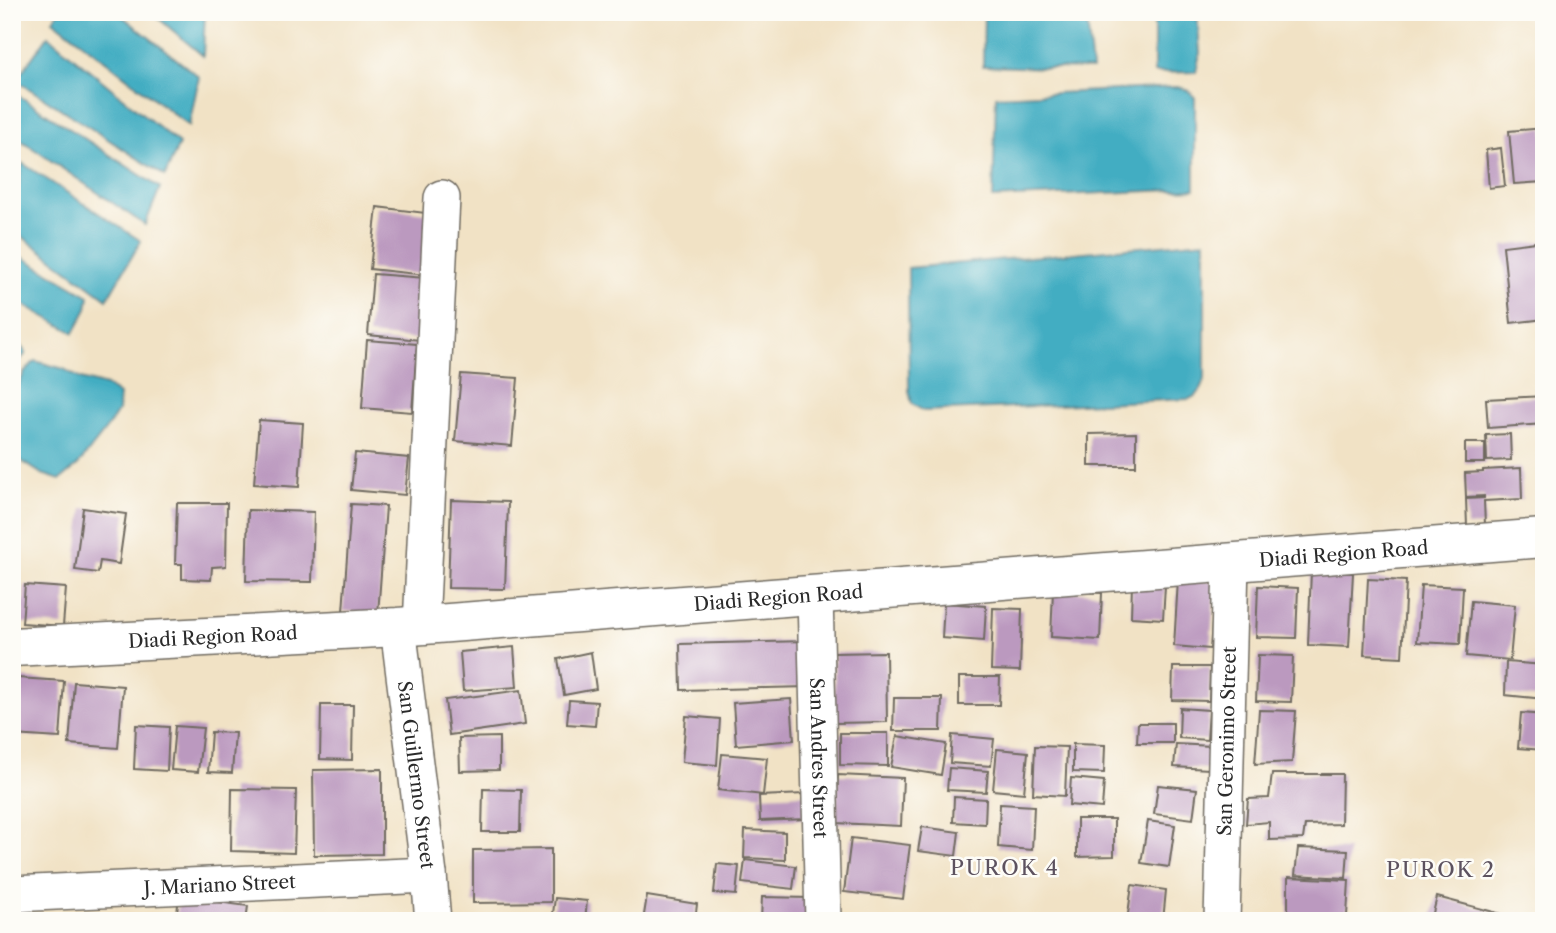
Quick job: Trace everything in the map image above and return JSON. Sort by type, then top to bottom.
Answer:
[{"type":"main road","name":"Diadi Region Road","points":[[12,647],[409,626],[1544,538]]},
{"type":"street","name":"San Guillermo Street","points":[[433,921],[409,626],[442,198]]},
{"type":"street","name":"San Geronimo Street","points":[[1222,921],[1231,562]]},
{"type":"street","name":"San Andres Street","points":[[815,594],[823,921]]},
{"type":"street","name":"J. Mariano Street","points":[[12,894],[429,875]]},
{"type":"water","points":[[59,12],[117,12],[199,77],[189,126],[53,20]]},
{"type":"water","points":[[151,12],[205,12],[203,56]]},
{"type":"water","points":[[984,12],[1086,12],[1092,69],[983,66]]},
{"type":"water","points":[[1154,12],[1197,12],[1200,53],[1196,72],[1154,73]]},
{"type":"water","points":[[48,36],[179,144],[165,176],[16,80]]},
{"type":"water","points":[[1176,87],[1187,90],[1195,98],[1195,189],[993,198],[996,96]]},
{"type":"water","points":[[12,91],[160,188],[145,225],[12,134]]},
{"type":"water","points":[[22,163],[141,241],[107,299],[12,229]]},
{"type":"water","points":[[1205,241],[1205,378],[1200,391],[1189,399],[924,411],[912,404],[909,391],[908,268]]},
{"type":"water","points":[[12,251],[89,296],[87,309],[74,333],[12,298]]},
{"type":"water","points":[[12,335],[26,353],[12,370]]},
{"type":"water","points":[[35,361],[106,386],[119,395],[118,411],[107,428],[78,465],[60,480],[42,474],[12,455],[12,399],[24,373]]},
{"type":"building","points":[[1544,128],[1544,182],[1514,184],[1509,131]]},
{"type":"building","points":[[1501,148],[1505,186],[1489,188],[1486,150]]},
{"type":"building","points":[[377,207],[434,214],[426,275],[370,269]]},
{"type":"building","points":[[1544,241],[1544,319],[1511,323],[1503,246]]},
{"type":"building","points":[[373,274],[426,278],[420,340],[368,335]]},
{"type":"building","points":[[367,340],[417,344],[412,412],[362,408]]},
{"type":"building","points":[[461,374],[518,378],[512,446],[455,441]]},
{"type":"building","points":[[1544,396],[1544,424],[1488,428],[1486,399]]},
{"type":"building","points":[[259,420],[303,423],[299,487],[254,484]]},
{"type":"building","points":[[1136,433],[1136,466],[1089,466],[1089,434]]},
{"type":"building","points":[[1510,434],[1511,460],[1487,461],[1486,435]]},
{"type":"building","points":[[1465,443],[1485,443],[1485,463],[1465,463]]},
{"type":"building","points":[[355,453],[409,458],[405,495],[351,490]]},
{"type":"building","points":[[1521,468],[1522,499],[1484,501],[1485,525],[1467,526],[1466,499],[1484,496],[1466,497],[1465,473]]},
{"type":"building","points":[[451,500],[508,502],[505,589],[448,588]]},
{"type":"building","points":[[177,503],[227,503],[226,566],[212,567],[211,580],[182,579],[182,564],[175,564]]},
{"type":"building","points":[[351,504],[386,506],[378,614],[343,611]]},
{"type":"building","points":[[83,508],[126,514],[119,564],[100,561],[98,573],[75,570]]},
{"type":"building","points":[[248,510],[314,512],[312,582],[246,581]]},
{"type":"building","points":[[1311,571],[1353,573],[1349,647],[1308,645]]},
{"type":"building","points":[[1368,579],[1406,581],[1402,657],[1364,655]]},
{"type":"building","points":[[1178,580],[1215,582],[1210,649],[1174,646]]},
{"type":"building","points":[[1132,584],[1165,586],[1163,619],[1131,617]]},
{"type":"building","points":[[25,585],[66,588],[63,626],[22,623]]},
{"type":"building","points":[[1421,585],[1463,587],[1460,644],[1417,642]]},
{"type":"building","points":[[1258,586],[1298,588],[1296,638],[1256,637]]},
{"type":"building","points":[[1053,591],[1102,593],[1100,640],[1051,637]]},
{"type":"building","points":[[1471,601],[1515,605],[1510,660],[1466,656]]},
{"type":"building","points":[[944,603],[986,606],[984,641],[942,638]]},
{"type":"building","points":[[993,608],[1022,609],[1020,671],[991,670]]},
{"type":"building","points":[[808,641],[809,687],[681,690],[680,644]]},
{"type":"building","points":[[514,647],[517,687],[463,691],[460,652]]},
{"type":"building","points":[[591,652],[596,689],[564,695],[558,659]]},
{"type":"building","points":[[886,652],[887,722],[835,723],[834,653]]},
{"type":"building","points":[[1258,655],[1293,656],[1291,702],[1256,701]]},
{"type":"building","points":[[1506,662],[1544,665],[1544,699],[1505,695]]},
{"type":"building","points":[[1173,667],[1210,667],[1209,701],[1172,700]]},
{"type":"building","points":[[959,677],[1000,677],[999,705],[959,705]]},
{"type":"building","points":[[17,678],[64,681],[60,738],[13,735]]},
{"type":"building","points":[[74,682],[123,686],[118,748],[69,744]]},
{"type":"building","points":[[521,690],[525,724],[449,735],[445,700]]},
{"type":"building","points":[[894,698],[942,698],[941,731],[893,731]]},
{"type":"building","points":[[791,699],[794,740],[736,745],[733,703]]},
{"type":"building","points":[[569,700],[597,702],[595,726],[567,724]]},
{"type":"building","points":[[321,705],[353,705],[352,760],[320,759]]},
{"type":"building","points":[[1180,708],[1209,710],[1207,740],[1179,738]]},
{"type":"building","points":[[1259,710],[1296,711],[1292,762],[1255,764]]},
{"type":"building","points":[[1521,713],[1544,715],[1544,750],[1518,748]]},
{"type":"building","points":[[686,716],[720,719],[717,765],[682,762]]},
{"type":"building","points":[[1138,723],[1173,723],[1173,743],[1137,743]]},
{"type":"building","points":[[136,725],[169,727],[167,771],[134,769]]},
{"type":"building","points":[[175,726],[203,728],[198,772],[171,770]]},
{"type":"building","points":[[211,732],[235,733],[232,773],[208,772]]},
{"type":"building","points":[[840,733],[888,733],[888,766],[840,765]]},
{"type":"building","points":[[952,735],[994,739],[991,766],[950,763]]},
{"type":"building","points":[[897,736],[946,744],[941,775],[891,767]]},
{"type":"building","points":[[499,737],[499,770],[460,771],[459,738]]},
{"type":"building","points":[[1073,744],[1105,745],[1104,773],[1073,772]]},
{"type":"building","points":[[1176,744],[1211,746],[1209,769],[1174,767]]},
{"type":"building","points":[[1035,746],[1067,747],[1065,796],[1033,794]]},
{"type":"building","points":[[997,749],[1028,752],[1024,793],[993,790]]},
{"type":"building","points":[[722,754],[767,758],[763,795],[718,790]]},
{"type":"building","points":[[949,768],[988,771],[986,792],[947,790]]},
{"type":"building","points":[[382,769],[382,854],[314,855],[313,770]]},
{"type":"building","points":[[1272,774],[1342,774],[1341,824],[1305,825],[1303,839],[1269,840],[1269,822],[1246,824],[1248,799],[1269,798]]},
{"type":"building","points":[[838,775],[903,778],[901,826],[836,823]]},
{"type":"building","points":[[1071,778],[1104,781],[1102,808],[1069,805]]},
{"type":"building","points":[[1158,785],[1197,789],[1193,819],[1154,814]]},
{"type":"building","points":[[232,789],[296,790],[294,853],[231,851]]},
{"type":"building","points":[[483,789],[521,790],[520,832],[482,832]]},
{"type":"building","points":[[805,794],[806,819],[760,821],[759,796]]},
{"type":"building","points":[[954,797],[986,799],[985,824],[953,822]]},
{"type":"building","points":[[1000,804],[1034,806],[1032,850],[998,847]]},
{"type":"building","points":[[1077,819],[1114,819],[1114,856],[1077,857]]},
{"type":"building","points":[[1148,821],[1175,825],[1169,867],[1141,863]]},
{"type":"building","points":[[922,827],[959,832],[956,856],[918,851]]},
{"type":"building","points":[[745,830],[785,832],[785,860],[744,858]]},
{"type":"building","points":[[851,838],[910,845],[903,899],[844,892]]},
{"type":"building","points":[[1298,848],[1348,850],[1346,878],[1295,875]]},
{"type":"building","points":[[551,849],[551,902],[473,903],[473,850]]},
{"type":"building","points":[[745,860],[796,866],[793,889],[742,883]]},
{"type":"building","points":[[717,864],[739,866],[736,895],[714,893]]},
{"type":"building","points":[[1288,877],[1349,880],[1347,916],[1288,914]]},
{"type":"building","points":[[1132,885],[1166,890],[1163,921],[1127,921]]},
{"type":"building","points":[[647,896],[697,904],[695,921],[643,921]]},
{"type":"building","points":[[179,897],[248,906],[246,921],[176,921]]},
{"type":"building","points":[[762,897],[810,898],[809,921],[761,921]]},
{"type":"building","points":[[1437,897],[1505,915],[1503,921],[1431,921]]},
{"type":"building","points":[[555,898],[587,901],[585,921],[552,921]]},
{"type":"building","points":[[77,914],[101,917],[100,921],[76,921]]},
{"type":"district","name":"PUROK 4","points":[[1005,868]]},
{"type":"district","name":"PUROK 2","points":[[1441,870]]}]
